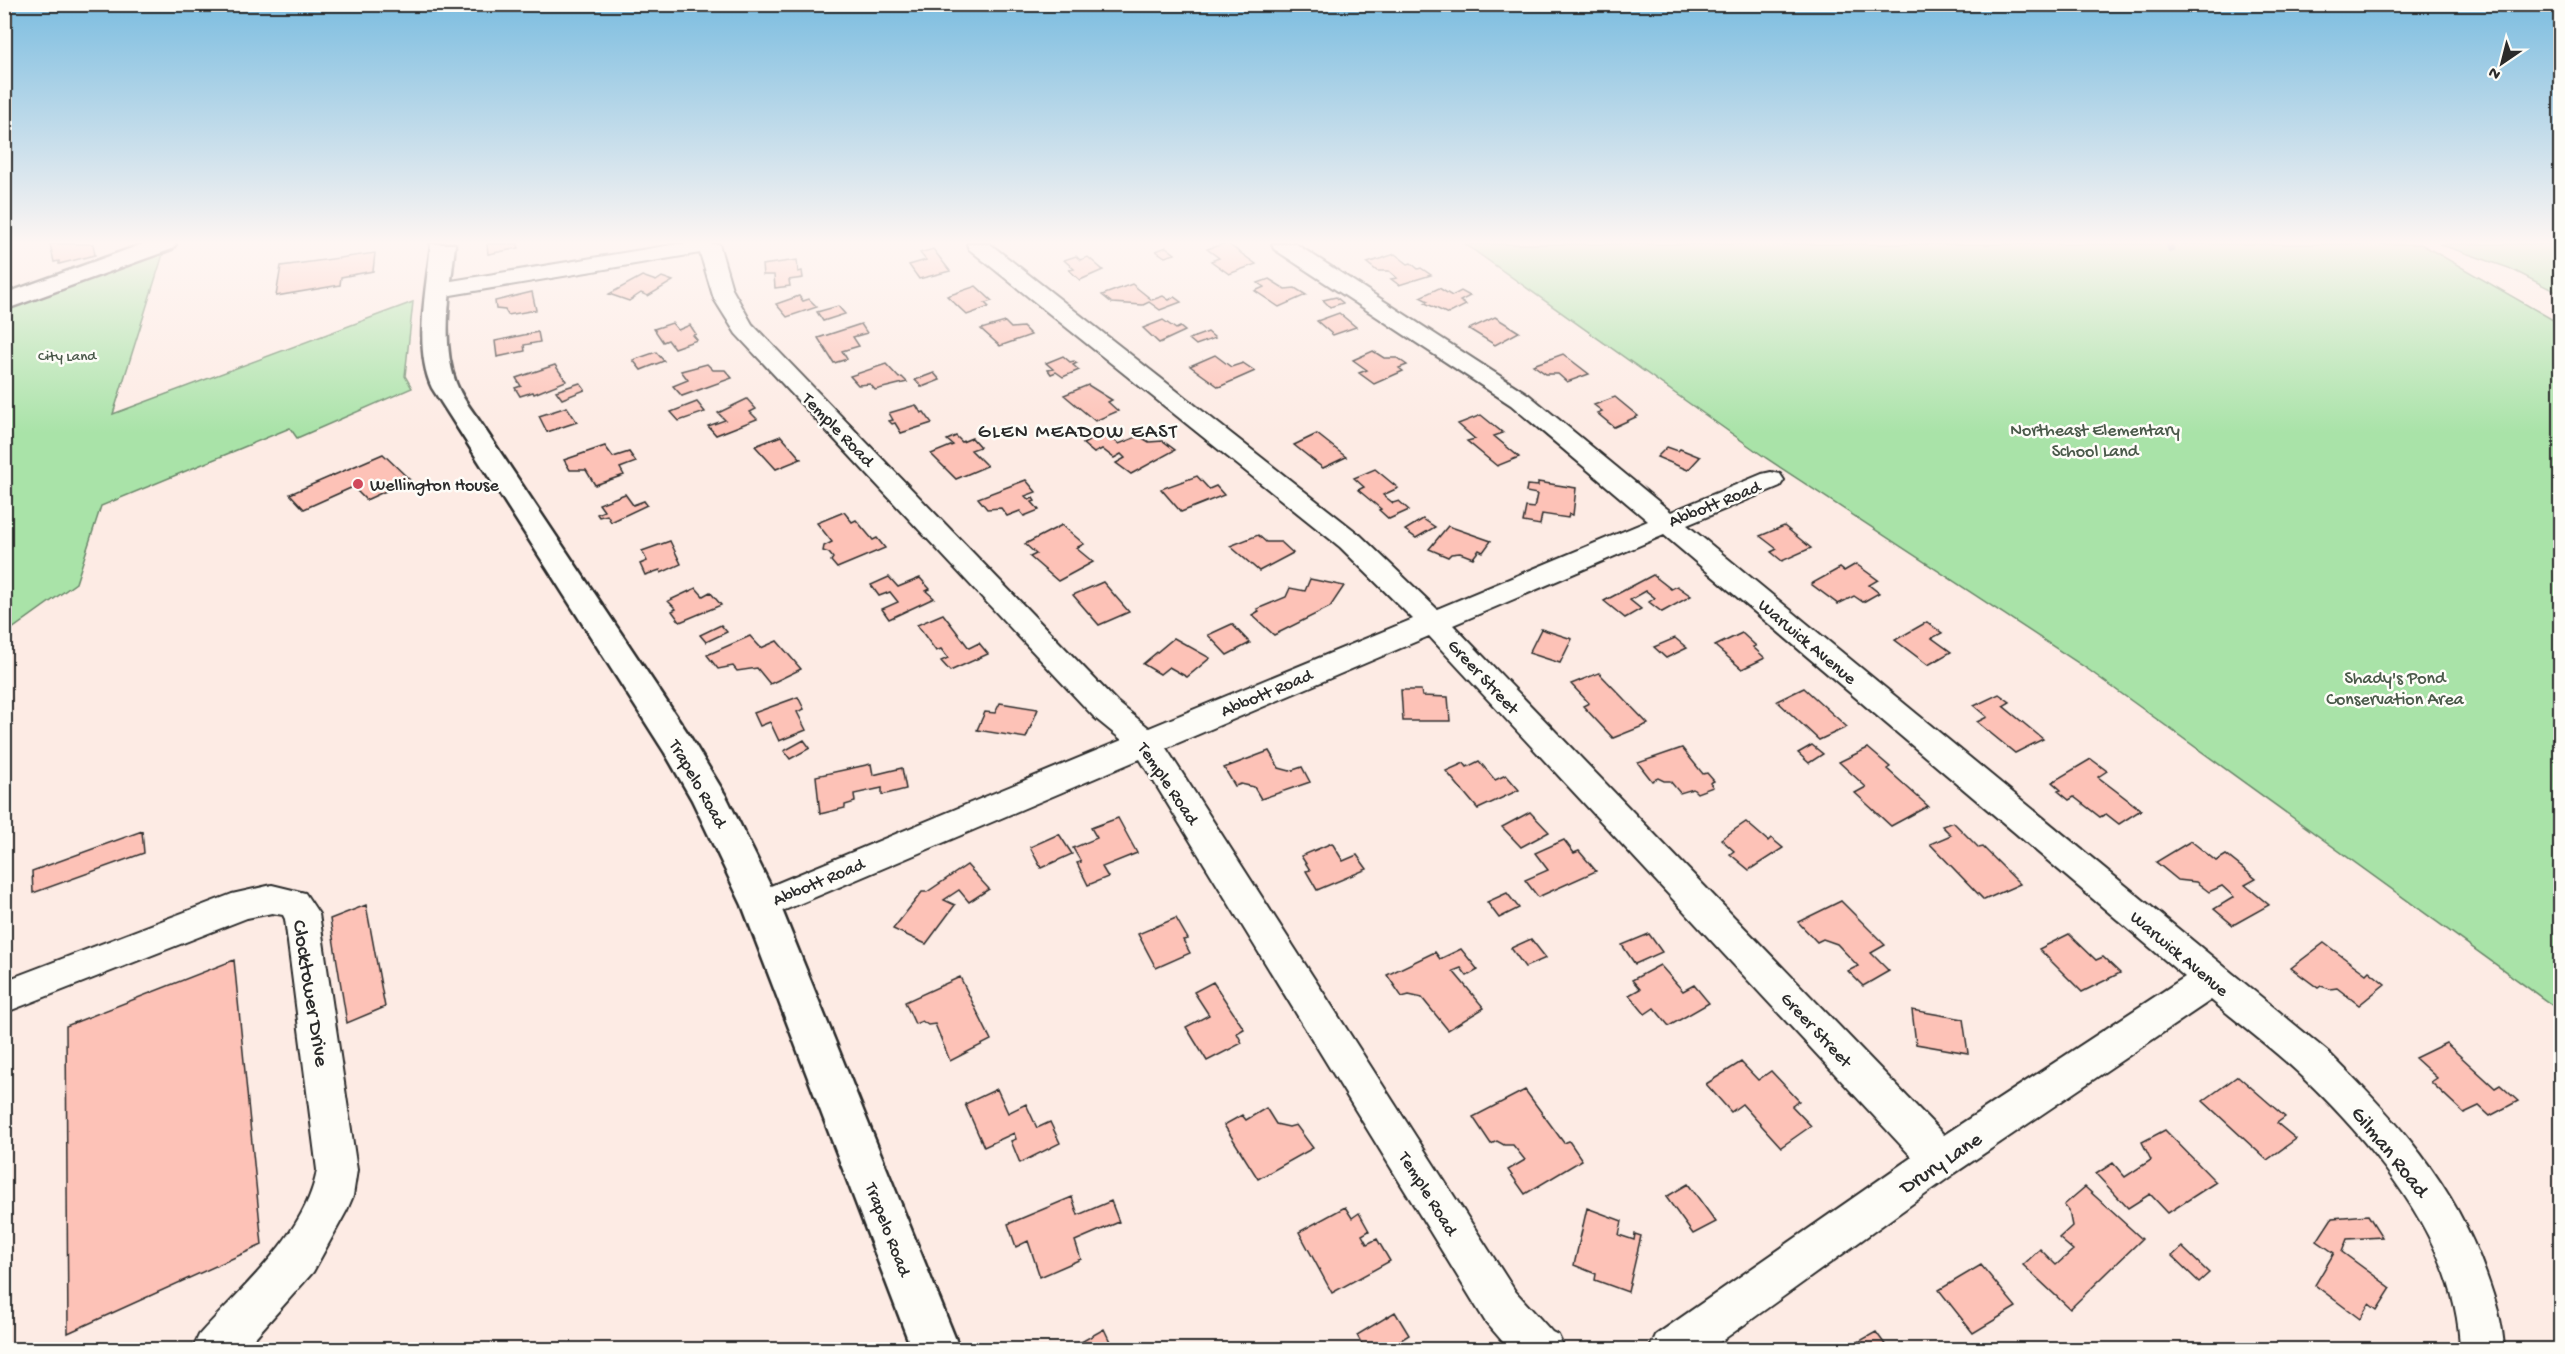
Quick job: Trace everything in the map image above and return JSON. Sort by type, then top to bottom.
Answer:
[{"type":"main road","name":"Trapelo Road","points":[[438,307],[438,364],[443,382],[677,744],[719,817],[761,905],[936,1350]]},
{"type":"street","name":"Temple Road","points":[[728,307],[744,329],[1106,710],[1146,743],[1500,1306],[1537,1347],[1543,1350]]},
{"type":"street","name":"Greer Street","points":[[1056,307],[1350,541],[1432,621],[1941,1160]]},
{"type":"street","name":"Warwick Avenue","points":[[1378,307],[1520,400],[2211,980],[2315,1064]]},
{"type":"street","name":"Abbott Road","points":[[761,905],[1771,480]]},
{"type":"street","name":"Clocktower Drive","points":[[4,997],[244,904],[272,900],[293,903],[302,914],[337,1170],[333,1197],[298,1257],[214,1350]]},
{"type":"street","name":"Drury Lane","points":[[1671,1350],[1941,1160],[2211,980]]},
{"type":"street","name":"Gilman Road","points":[[2315,1064],[2380,1130],[2429,1193],[2463,1261],[2482,1329],[2482,1350]]},
{"type":"green space","name":"City Land","points":[[13,307],[146,307],[113,414],[399,307],[412,307],[405,376],[412,388],[297,438],[290,428],[101,506],[76,583],[5,634],[5,310]]},
{"type":"green space","points":[[1554,307],[2531,307],[2560,324],[2560,1011],[2086,668],[1766,458]]},
{"type":"building","points":[[496,307],[535,307],[536,310],[508,315],[505,310]]},
{"type":"building","points":[[779,307],[816,307],[787,317]]},
{"type":"building","points":[[839,307],[845,314],[823,321],[817,312]]},
{"type":"building","points":[[959,307],[988,307],[967,315]]},
{"type":"building","points":[[1434,307],[1462,307],[1448,314]]},
{"type":"building","points":[[1339,313],[1356,327],[1333,335],[1317,321]]},
{"type":"building","points":[[1495,317],[1519,332],[1495,345],[1469,329]]},
{"type":"building","points":[[1163,320],[1176,329],[1180,327],[1185,331],[1159,343],[1143,328]]},
{"type":"building","points":[[1005,322],[1011,328],[1023,327],[1031,335],[1000,346],[981,329]]},
{"type":"building","points":[[672,323],[678,330],[690,325],[697,340],[674,348],[668,340],[663,342],[654,329]]},
{"type":"building","points":[[861,324],[867,333],[853,337],[859,346],[842,351],[847,359],[834,363],[818,338]]},
{"type":"building","points":[[538,332],[540,342],[524,345],[525,351],[497,357],[495,341]]},
{"type":"building","points":[[1208,332],[1215,338],[1196,345],[1189,339]]},
{"type":"building","points":[[1373,351],[1384,358],[1397,358],[1407,365],[1399,368],[1403,371],[1374,384],[1359,373],[1367,370],[1353,360]]},
{"type":"building","points":[[656,352],[664,361],[641,370],[633,360]]},
{"type":"building","points":[[1563,354],[1589,374],[1567,382],[1558,374],[1546,374],[1533,365]]},
{"type":"building","points":[[1215,355],[1231,367],[1243,363],[1255,371],[1219,387],[1190,366]]},
{"type":"building","points":[[1063,356],[1070,362],[1077,363],[1073,365],[1079,370],[1063,377],[1056,372],[1051,374],[1048,370],[1053,369],[1046,363]]},
{"type":"building","points":[[707,364],[713,370],[725,370],[732,378],[682,396],[673,386],[688,380],[681,371]]},
{"type":"building","points":[[886,364],[899,378],[902,377],[907,382],[875,390],[870,384],[858,385],[850,376]]},
{"type":"building","points":[[555,365],[566,381],[534,394],[533,392],[520,396],[515,388],[521,386],[516,378]]},
{"type":"building","points":[[934,373],[940,380],[922,387],[915,380]]},
{"type":"building","points":[[580,383],[585,390],[562,399],[556,391]]},
{"type":"building","points":[[1088,385],[1112,400],[1108,402],[1118,411],[1095,421],[1064,395]]},
{"type":"building","points":[[1615,397],[1638,416],[1614,427],[1597,413],[1602,411],[1594,405]]},
{"type":"building","points":[[747,399],[756,409],[750,412],[757,419],[716,435],[708,426],[725,420],[718,413]]},
{"type":"building","points":[[697,402],[705,412],[679,421],[671,412]]},
{"type":"building","points":[[916,405],[932,423],[901,433],[895,423],[892,424],[889,421],[893,420],[889,413]]},
{"type":"building","points":[[567,407],[577,422],[547,432],[539,416]]},
{"type":"building","points":[[1481,415],[1503,433],[1494,436],[1519,457],[1497,466],[1467,441],[1475,439],[1458,424]]},
{"type":"building","points":[[1104,433],[1119,444],[1139,436],[1149,442],[1163,441],[1175,450],[1131,474],[1116,463],[1125,458],[1121,454],[1114,458],[1102,449],[1094,453],[1083,444]]},
{"type":"building","points":[[1317,434],[1346,457],[1323,468],[1294,445]]},
{"type":"building","points":[[781,436],[801,459],[776,469],[755,446]]},
{"type":"building","points":[[956,436],[962,442],[972,438],[980,447],[971,450],[987,466],[956,479],[931,454],[953,445],[947,440]]},
{"type":"building","points":[[605,446],[613,457],[629,452],[636,462],[620,468],[624,475],[595,485],[586,470],[570,470],[564,460]]},
{"type":"building","points":[[1667,447],[1678,451],[1680,449],[1700,457],[1688,470],[1657,457]]},
{"type":"building","name":"Wellington House","points":[[383,454],[410,480],[366,500],[353,487],[304,509],[290,494]]},
{"type":"building","points":[[1375,469],[1398,488],[1383,495],[1393,503],[1399,501],[1409,510],[1389,519],[1379,510],[1381,509],[1358,490],[1364,487],[1354,478]]},
{"type":"building","points":[[1197,476],[1209,489],[1216,486],[1224,495],[1181,512],[1161,489]]},
{"type":"building","points":[[1026,480],[1036,492],[1025,496],[1029,500],[1033,498],[1035,501],[1032,502],[1039,510],[1024,516],[1020,511],[1007,516],[1001,508],[987,509],[978,498]]},
{"type":"building","points":[[1538,482],[1576,488],[1573,515],[1569,514],[1568,518],[1542,514],[1540,525],[1523,522],[1526,507],[1534,508],[1537,494],[1526,492],[1527,485],[1538,486]]},
{"type":"building","points":[[625,494],[633,505],[644,501],[647,505],[611,522],[607,515],[599,517],[597,514],[604,511],[599,504]]},
{"type":"building","points":[[844,512],[852,522],[856,520],[873,540],[877,538],[885,548],[837,568],[831,561],[833,558],[829,553],[823,551],[824,546],[832,542],[817,523]]},
{"type":"building","points":[[1423,519],[1435,527],[1416,538],[1405,530]]},
{"type":"building","points":[[1062,525],[1084,544],[1076,548],[1093,562],[1058,581],[1030,557],[1036,554],[1025,544]]},
{"type":"building","points":[[1448,526],[1491,541],[1483,552],[1479,550],[1473,558],[1460,553],[1451,554],[1448,557],[1429,549]]},
{"type":"building","points":[[1784,526],[1811,548],[1782,561],[1771,552],[1777,549],[1760,536]]},
{"type":"building","points":[[1258,535],[1266,542],[1281,542],[1293,553],[1259,571],[1230,546]]},
{"type":"building","points":[[670,541],[681,564],[661,573],[660,570],[645,575],[640,564],[647,561],[642,551]]},
{"type":"building","points":[[1856,564],[1878,580],[1869,585],[1879,593],[1863,602],[1854,596],[1838,604],[1811,584],[1840,568],[1844,571]]},
{"type":"building","points":[[1653,575],[1671,589],[1677,586],[1691,596],[1662,612],[1649,602],[1655,598],[1646,591],[1630,600],[1641,609],[1625,618],[1604,601]]},
{"type":"building","points":[[889,577],[898,587],[920,578],[930,589],[926,591],[934,598],[889,619],[882,609],[898,602],[890,592],[879,596],[871,585]]},
{"type":"building","points":[[1310,579],[1344,586],[1330,607],[1274,635],[1252,615],[1259,611],[1257,609],[1286,597],[1290,588],[1305,591]]},
{"type":"building","points":[[1103,582],[1129,612],[1099,625],[1073,595]]},
{"type":"building","points":[[696,588],[703,596],[710,592],[721,605],[680,622],[672,611],[676,609],[668,601]]},
{"type":"building","points":[[943,614],[969,648],[979,643],[988,654],[950,671],[941,661],[948,658],[941,649],[936,651],[917,625]]},
{"type":"building","points":[[1927,622],[1942,633],[1932,638],[1951,652],[1928,665],[1895,640]]},
{"type":"building","points":[[1232,624],[1250,643],[1227,655],[1208,635]]},
{"type":"building","points":[[721,625],[727,632],[706,642],[700,635]]},
{"type":"building","points":[[1541,629],[1572,639],[1560,663],[1529,653]]},
{"type":"building","points":[[1742,633],[1765,658],[1742,669],[1715,646]]},
{"type":"building","points":[[750,636],[761,648],[777,641],[801,669],[770,684],[757,668],[737,671],[733,666],[718,669],[707,655]]},
{"type":"building","points":[[1174,638],[1210,658],[1187,677],[1169,667],[1160,674],[1143,664]]},
{"type":"building","points":[[1675,638],[1687,648],[1666,658],[1654,647]]},
{"type":"building","points":[[1599,673],[1648,724],[1613,738],[1583,706],[1589,703],[1571,684]]},
{"type":"building","points":[[1804,688],[1847,727],[1819,740],[1777,701]]},
{"type":"building","points":[[1401,690],[1421,690],[1422,696],[1448,697],[1450,721],[1403,721]]},
{"type":"building","points":[[1999,694],[2010,702],[2003,706],[2043,739],[2015,753],[1977,722],[1987,717],[1974,706]]},
{"type":"building","points":[[798,697],[804,709],[797,712],[806,730],[779,741],[770,722],[760,726],[754,713]]},
{"type":"building","points":[[1000,703],[1038,709],[1026,738],[977,730],[985,712],[995,713]]},
{"type":"building","points":[[804,740],[810,748],[790,759],[784,751]]},
{"type":"building","points":[[1812,745],[1823,754],[1809,763],[1798,753]]},
{"type":"building","points":[[1682,748],[1703,774],[1707,773],[1714,781],[1710,783],[1713,787],[1697,793],[1693,789],[1680,793],[1670,781],[1658,778],[1652,781],[1638,763]]},
{"type":"building","points":[[1868,748],[1890,767],[1887,769],[1928,806],[1891,826],[1855,793],[1866,787],[1839,762]]},
{"type":"building","points":[[1269,751],[1279,768],[1290,771],[1302,767],[1310,782],[1261,799],[1254,787],[1241,784],[1235,786],[1224,768]]},
{"type":"building","points":[[2091,759],[2107,771],[2098,777],[2141,810],[2119,824],[2106,814],[2100,817],[2074,797],[2069,800],[2058,791],[2061,790],[2052,782]]},
{"type":"building","points":[[1479,761],[1495,780],[1506,775],[1519,790],[1478,809],[1446,771],[1464,763],[1467,767]]},
{"type":"building","points":[[871,764],[873,775],[902,768],[906,789],[882,795],[882,788],[854,794],[855,802],[845,805],[845,808],[820,814],[816,776]]},
{"type":"building","points":[[1530,812],[1549,832],[1521,847],[1502,827]]},
{"type":"building","points":[[1118,818],[1137,853],[1102,867],[1108,877],[1088,885],[1077,863],[1081,862],[1073,848],[1097,838],[1091,828]]},
{"type":"building","points":[[1746,822],[1768,841],[1771,838],[1783,848],[1749,870],[1730,854],[1734,851],[1721,839]]},
{"type":"building","points":[[1953,822],[1979,848],[1983,847],[2020,884],[1984,900],[1930,844],[1951,835],[1942,826]]},
{"type":"building","points":[[142,831],[144,853],[33,893],[32,871]]},
{"type":"building","points":[[1059,834],[1072,854],[1041,868],[1030,847]]},
{"type":"building","points":[[1564,840],[1574,853],[1579,851],[1596,871],[1538,897],[1525,880],[1548,870],[1535,853]]},
{"type":"building","points":[[2191,841],[2216,861],[2226,855],[2256,879],[2245,885],[2269,905],[2233,925],[2214,909],[2234,897],[2222,886],[2209,892],[2196,882],[2178,880],[2156,862]]},
{"type":"building","points":[[1332,843],[1343,861],[1357,855],[1367,869],[1317,890],[1306,871],[1310,870],[1301,856]]},
{"type":"building","points":[[967,865],[989,889],[969,902],[959,890],[944,900],[955,905],[926,944],[893,929],[922,892],[927,892]]},
{"type":"building","points":[[1507,893],[1519,908],[1499,918],[1487,902]]},
{"type":"building","points":[[1841,901],[1885,945],[1871,953],[1889,971],[1863,986],[1848,971],[1858,966],[1837,944],[1823,939],[1817,942],[1798,922]]},
{"type":"building","points":[[366,905],[385,1007],[347,1023],[330,919]]},
{"type":"building","points":[[1176,918],[1188,939],[1183,940],[1190,953],[1156,968],[1138,934]]},
{"type":"building","points":[[1649,934],[1662,952],[1635,964],[1622,945]]},
{"type":"building","points":[[2069,934],[2096,960],[2103,957],[2120,973],[2082,992],[2039,949]]},
{"type":"building","points":[[1531,939],[1546,958],[1525,967],[1511,948]]},
{"type":"building","points":[[2324,943],[2366,974],[2369,971],[2385,984],[2359,1005],[2337,988],[2330,989],[2321,986],[2318,988],[2291,968]]},
{"type":"building","points":[[1461,949],[1478,970],[1467,976],[1461,968],[1453,971],[1484,1008],[1448,1030],[1422,998],[1409,995],[1402,997],[1387,975],[1435,952],[1440,959]]},
{"type":"building","points":[[234,960],[262,1245],[68,1333],[66,1026]]},
{"type":"building","points":[[1660,965],[1683,991],[1694,985],[1709,1003],[1669,1026],[1654,1008],[1645,1014],[1629,995],[1640,989],[1632,980]]},
{"type":"building","points":[[960,977],[991,1040],[950,1061],[935,1024],[928,1025],[922,1021],[915,1024],[905,1002]]},
{"type":"building","points":[[1213,982],[1244,1029],[1237,1033],[1242,1043],[1207,1061],[1186,1027],[1209,1015],[1194,992]]},
{"type":"building","points":[[1912,1010],[1963,1019],[1968,1053],[1916,1044]]},
{"type":"building","points":[[2446,1043],[2495,1088],[2500,1085],[2518,1101],[2490,1116],[2479,1106],[2464,1113],[2431,1082],[2437,1078],[2415,1058]]},
{"type":"building","points":[[1741,1062],[1758,1080],[1771,1071],[1799,1101],[1792,1106],[1811,1126],[1781,1147],[1742,1104],[1731,1112],[1706,1084]]},
{"type":"building","points":[[2238,1076],[2285,1117],[2277,1123],[2296,1139],[2267,1160],[2203,1101]]},
{"type":"building","points":[[997,1089],[1008,1113],[1026,1104],[1037,1128],[1050,1122],[1060,1143],[1020,1163],[1011,1141],[1016,1139],[1014,1133],[984,1147],[965,1104]]},
{"type":"building","points":[[1525,1090],[1564,1143],[1569,1141],[1582,1160],[1525,1194],[1508,1170],[1525,1160],[1513,1145],[1504,1145],[1497,1141],[1491,1144],[1473,1117]]},
{"type":"building","points":[[1266,1108],[1276,1124],[1289,1127],[1296,1125],[1313,1148],[1258,1179],[1224,1125],[1242,1115],[1246,1120]]},
{"type":"building","points":[[2165,1130],[2216,1182],[2168,1213],[2150,1194],[2128,1208],[2096,1174],[2113,1163],[2125,1177],[2151,1160],[2142,1142]]},
{"type":"building","points":[[1688,1184],[1716,1222],[1693,1234],[1666,1197]]},
{"type":"building","points":[[2085,1187],[2142,1239],[2070,1309],[2023,1265],[2040,1249],[2056,1265],[2073,1250],[2059,1238],[2072,1226],[2069,1211],[2064,1205]]},
{"type":"building","points":[[1072,1197],[1078,1215],[1111,1201],[1119,1222],[1075,1241],[1081,1259],[1040,1277],[1028,1241],[1016,1247],[1008,1224]]},
{"type":"building","points":[[1345,1207],[1352,1218],[1359,1213],[1369,1231],[1362,1235],[1367,1244],[1377,1239],[1390,1261],[1332,1293],[1299,1232]]},
{"type":"building","points":[[1587,1208],[1622,1221],[1619,1235],[1634,1240],[1635,1234],[1641,1236],[1628,1292],[1595,1280],[1596,1274],[1574,1265]]},
{"type":"building","points":[[2368,1215],[2382,1237],[2347,1239],[2342,1252],[2391,1288],[2377,1310],[2369,1304],[2360,1319],[2315,1285],[2334,1253],[2317,1241],[2332,1218]]},
{"type":"building","points":[[2182,1247],[2209,1273],[2199,1282],[2172,1256]]},
{"type":"building","points":[[1981,1265],[2016,1307],[1973,1333],[1939,1290]]},
{"type":"building","points":[[1395,1312],[1409,1335],[1393,1345],[1396,1350],[1365,1350],[1357,1335]]},
{"type":"building","points":[[1104,1329],[1114,1350],[1067,1350]]},
{"type":"building","points":[[1876,1332],[1889,1350],[1844,1350]]},
{"type":"place","name":"Wellington House","points":[[358,484]]},
{"type":"district","name":"GLEN MEADOW EAST","points":[[1078,430]]},
{"type":"park label","name":"Northeast Elementary School Land","points":[[2095,439]]},
{"type":"park label","name":"Shady's Pond Conservation Area","points":[[2395,687]]}]
